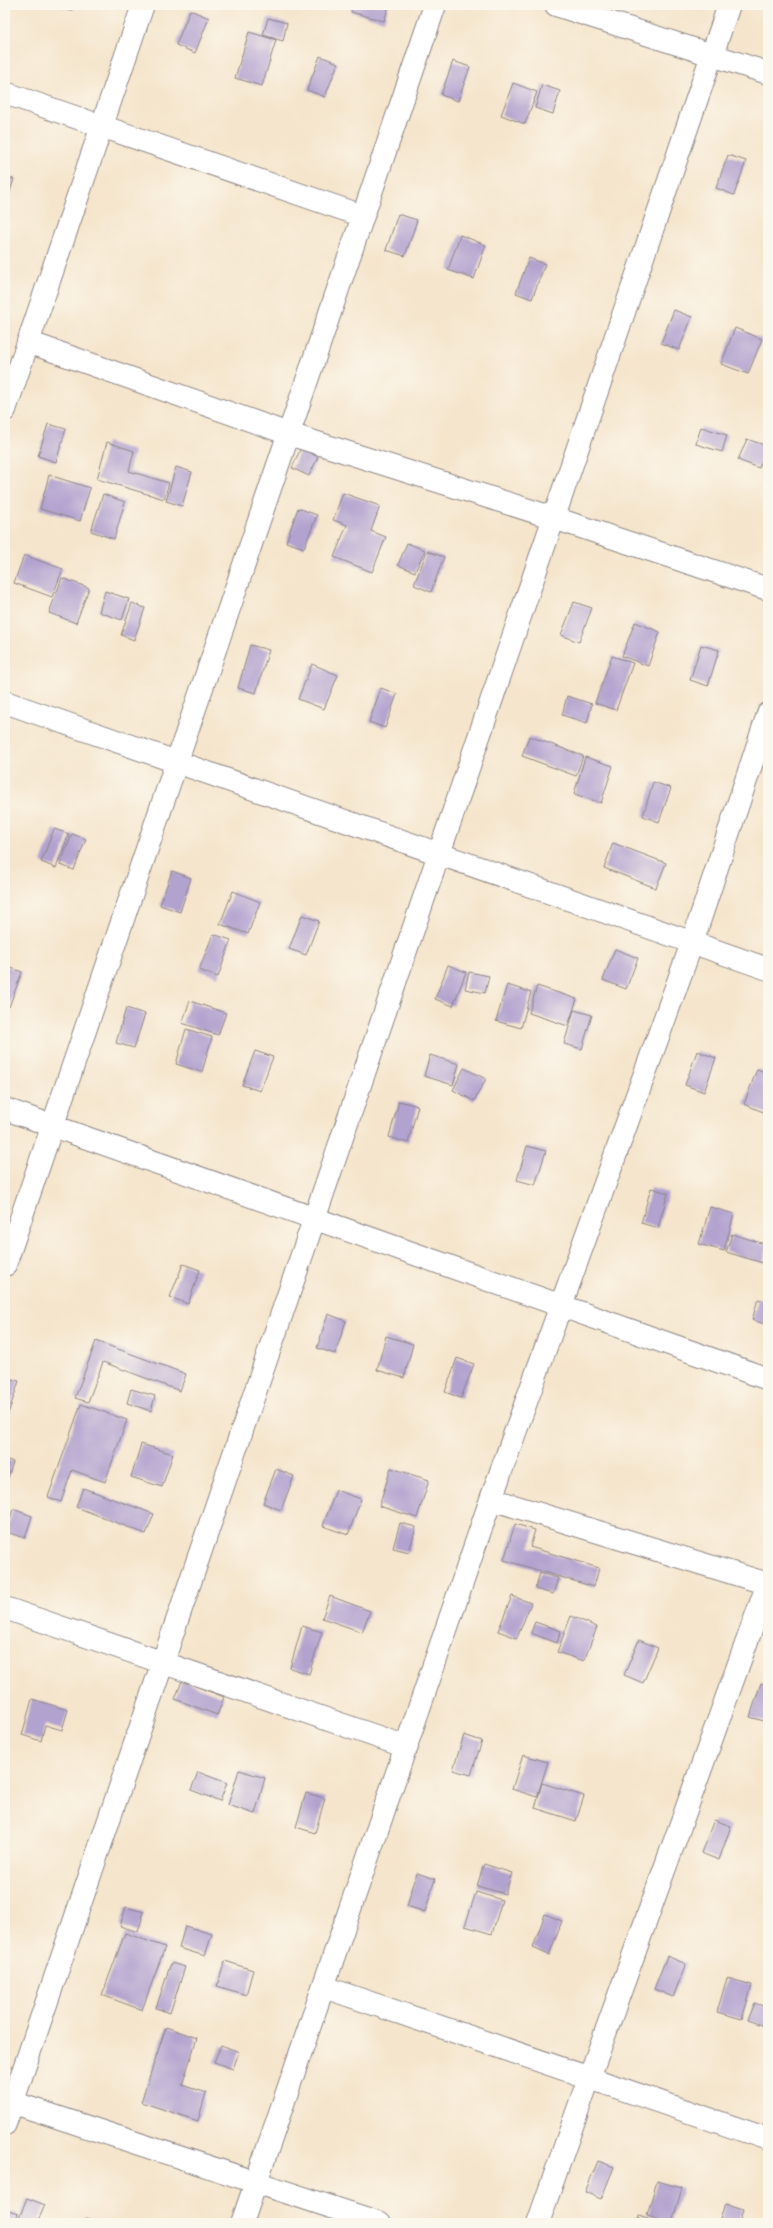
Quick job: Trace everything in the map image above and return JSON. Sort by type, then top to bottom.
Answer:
[{"type":"street","points":[[5,410],[143,5]]},
{"type":"street","points":[[5,1265],[436,5]]},
{"type":"street","points":[[556,5],[768,73]]},
{"type":"street","points":[[5,2124],[9,2102],[163,1663],[729,5]]},
{"type":"street","points":[[5,93],[363,216]]},
{"type":"street","points":[[28,342],[289,434],[554,518],[768,589]]},
{"type":"street","points":[[5,702],[768,969]]},
{"type":"street","points":[[242,2223],[407,1747],[491,1499],[692,943],[768,714]]},
{"type":"street","points":[[5,1110],[768,1379]]},
{"type":"street","points":[[491,1499],[768,1584],[588,2078],[538,2223]]},
{"type":"street","points":[[5,1608],[407,1747]]},
{"type":"street","points":[[324,1987],[768,2139]]},
{"type":"street","points":[[9,2102],[380,2223]]},
{"type":"building","points":[[57,5],[74,5],[72,10]]},
{"type":"building","points":[[353,5],[389,5],[384,21],[351,12]]},
{"type":"building","points":[[190,10],[209,18],[195,53],[176,45]]},
{"type":"building","points":[[268,18],[287,23],[283,41],[263,35]]},
{"type":"building","points":[[249,32],[276,40],[262,86],[235,78]]},
{"type":"building","points":[[320,56],[338,63],[325,97],[307,90]]},
{"type":"building","points":[[453,61],[470,67],[458,101],[441,95]]},
{"type":"building","points":[[513,83],[537,92],[525,124],[501,115]]},
{"type":"building","points":[[542,85],[560,91],[553,114],[535,108]]},
{"type":"building","points":[[728,155],[746,161],[734,195],[716,188]]},
{"type":"building","points":[[5,177],[14,179],[5,208]]},
{"type":"building","points":[[398,214],[417,220],[405,256],[386,250]]},
{"type":"building","points":[[460,235],[486,245],[474,279],[448,270]]},
{"type":"building","points":[[529,258],[545,264],[532,299],[516,293]]},
{"type":"building","points":[[674,310],[692,317],[679,350],[661,343]]},
{"type":"building","points":[[735,328],[762,339],[748,374],[721,364]]},
{"type":"building","points":[[48,424],[66,429],[56,462],[38,456]]},
{"type":"building","points":[[701,427],[727,435],[722,452],[696,444]]},
{"type":"building","points":[[747,439],[767,446],[759,468],[738,460]]},
{"type":"building","points":[[107,442],[134,451],[129,471],[169,483],[164,499],[97,479]]},
{"type":"building","points":[[301,448],[318,457],[309,476],[292,468]]},
{"type":"building","points":[[768,453],[768,469],[762,467]]},
{"type":"building","points":[[176,467],[192,472],[182,506],[166,501]]},
{"type":"building","points":[[49,475],[90,488],[80,521],[40,509]]},
{"type":"building","points":[[343,493],[380,506],[371,531],[386,537],[372,572],[334,557],[347,525],[333,520]]},
{"type":"building","points":[[103,494],[125,502],[114,539],[91,531]]},
{"type":"building","points":[[298,508],[317,515],[304,548],[286,542]]},
{"type":"building","points":[[407,543],[425,550],[415,572],[398,565]]},
{"type":"building","points":[[427,551],[444,557],[431,592],[414,585]]},
{"type":"building","points":[[24,555],[63,569],[52,597],[14,583]]},
{"type":"building","points":[[62,578],[89,588],[76,623],[49,613]]},
{"type":"building","points":[[105,591],[129,599],[122,620],[99,612]]},
{"type":"building","points":[[574,602],[592,608],[579,642],[561,635]]},
{"type":"building","points":[[132,603],[145,608],[134,640],[121,635]]},
{"type":"building","points":[[635,622],[660,632],[648,666],[622,656]]},
{"type":"building","points":[[250,645],[269,650],[256,693],[238,688]]},
{"type":"building","points":[[701,645],[719,650],[708,686],[690,680]]},
{"type":"building","points":[[612,656],[633,663],[616,710],[595,703]]},
{"type":"building","points":[[312,664],[338,675],[324,709],[298,699]]},
{"type":"building","points":[[381,688],[397,694],[385,728],[369,722]]},
{"type":"building","points":[[567,696],[592,704],[587,723],[562,715]]},
{"type":"building","points":[[529,736],[583,756],[576,776],[522,756]]},
{"type":"building","points":[[585,757],[613,766],[601,803],[574,794]]},
{"type":"building","points":[[653,782],[671,788],[659,822],[643,816]]},
{"type":"building","points":[[54,829],[69,834],[56,868],[41,862]]},
{"type":"building","points":[[72,834],[86,839],[74,870],[60,865]]},
{"type":"building","points":[[613,843],[666,863],[656,888],[604,868]]},
{"type":"building","points":[[172,871],[191,878],[180,912],[160,905]]},
{"type":"building","points":[[233,891],[260,902],[248,934],[220,924]]},
{"type":"building","points":[[302,915],[319,921],[306,955],[289,949]]},
{"type":"building","points":[[213,934],[231,940],[218,977],[199,970]]},
{"type":"building","points":[[615,949],[638,958],[626,989],[603,980]]},
{"type":"building","points":[[448,965],[466,972],[453,1006],[435,999]]},
{"type":"building","points":[[6,966],[22,972],[9,1007],[5,1005]]},
{"type":"building","points":[[469,972],[489,976],[485,993],[465,989]]},
{"type":"building","points":[[507,985],[531,992],[521,1028],[496,1021]]},
{"type":"building","points":[[537,986],[577,999],[568,1026],[529,1013]]},
{"type":"building","points":[[190,1001],[226,1013],[218,1035],[182,1023]]},
{"type":"building","points":[[126,1008],[145,1014],[134,1048],[116,1043]]},
{"type":"building","points":[[574,1010],[592,1015],[582,1049],[564,1044]]},
{"type":"building","points":[[186,1029],[212,1037],[202,1072],[176,1064]]},
{"type":"building","points":[[255,1051],[273,1057],[260,1091],[242,1085]]},
{"type":"building","points":[[697,1051],[716,1058],[704,1092],[685,1085]]},
{"type":"building","points":[[430,1055],[459,1064],[453,1085],[424,1076]]},
{"type":"building","points":[[464,1068],[486,1079],[474,1101],[453,1090]]},
{"type":"building","points":[[757,1069],[768,1073],[768,1114],[744,1104]]},
{"type":"building","points":[[399,1101],[418,1106],[408,1143],[389,1137]]},
{"type":"building","points":[[527,1146],[546,1151],[535,1185],[517,1180]]},
{"type":"building","points":[[651,1188],[668,1193],[658,1228],[641,1223]]},
{"type":"building","points":[[710,1207],[734,1214],[724,1251],[699,1244]]},
{"type":"building","points":[[732,1234],[768,1245],[763,1263],[726,1252]]},
{"type":"building","points":[[183,1264],[200,1270],[188,1304],[170,1297]]},
{"type":"building","points":[[758,1299],[768,1302],[768,1325],[752,1320]]},
{"type":"building","points":[[328,1314],[346,1321],[335,1354],[317,1348]]},
{"type":"building","points":[[386,1336],[413,1344],[404,1378],[377,1370]]},
{"type":"building","points":[[96,1341],[186,1374],[180,1391],[103,1362],[88,1402],[75,1398]]},
{"type":"building","points":[[457,1358],[474,1364],[461,1398],[445,1392]]},
{"type":"building","points":[[5,1377],[19,1381],[7,1417],[5,1417]]},
{"type":"building","points":[[131,1389],[155,1396],[151,1411],[127,1403]]},
{"type":"building","points":[[81,1404],[127,1420],[105,1482],[72,1470],[61,1502],[48,1497]]},
{"type":"building","points":[[141,1444],[173,1454],[162,1487],[131,1477]]},
{"type":"building","points":[[5,1459],[13,1462],[8,1478],[5,1477]]},
{"type":"building","points":[[391,1468],[429,1480],[417,1518],[379,1506]]},
{"type":"building","points":[[276,1469],[294,1476],[281,1510],[263,1503]]},
{"type":"building","points":[[83,1488],[154,1514],[146,1534],[76,1507]]},
{"type":"building","points":[[336,1490],[361,1499],[348,1535],[323,1526]]},
{"type":"building","points":[[13,1509],[32,1516],[25,1538],[6,1532]]},
{"type":"building","points":[[400,1523],[416,1527],[409,1552],[393,1548]]},
{"type":"building","points":[[515,1524],[535,1530],[530,1547],[599,1568],[594,1587],[504,1560]]},
{"type":"building","points":[[540,1573],[558,1578],[553,1594],[535,1589]]},
{"type":"building","points":[[330,1596],[370,1611],[362,1632],[322,1618]]},
{"type":"building","points":[[512,1596],[531,1603],[517,1638],[498,1631]]},
{"type":"building","points":[[571,1616],[597,1627],[584,1661],[557,1652]]},
{"type":"building","points":[[535,1622],[561,1631],[557,1643],[531,1633]]},
{"type":"building","points":[[302,1626],[322,1632],[309,1674],[290,1668]]},
{"type":"building","points":[[639,1640],[658,1648],[643,1683],[624,1675]]},
{"type":"building","points":[[182,1681],[224,1697],[217,1715],[175,1699]]},
{"type":"building","points":[[761,1683],[768,1685],[767,1722],[750,1717]]},
{"type":"building","points":[[32,1699],[68,1710],[62,1730],[45,1725],[41,1741],[22,1735]]},
{"type":"building","points":[[464,1735],[482,1741],[471,1775],[453,1770]]},
{"type":"building","points":[[523,1755],[548,1762],[537,1797],[512,1789]]},
{"type":"building","points":[[239,1770],[265,1778],[255,1814],[228,1805]]},
{"type":"building","points":[[198,1772],[227,1783],[220,1801],[191,1790]]},
{"type":"building","points":[[542,1783],[584,1796],[576,1821],[535,1808]]},
{"type":"building","points":[[306,1793],[325,1798],[315,1833],[296,1827]]},
{"type":"building","points":[[714,1820],[731,1826],[719,1860],[701,1853]]},
{"type":"building","points":[[484,1864],[512,1873],[505,1894],[477,1886]]},
{"type":"building","points":[[417,1873],[435,1879],[425,1912],[407,1906]]},
{"type":"building","points":[[476,1892],[502,1900],[492,1934],[465,1926]]},
{"type":"building","points":[[126,1907],[144,1912],[138,1932],[120,1926]]},
{"type":"building","points":[[545,1914],[562,1921],[549,1955],[533,1948]]},
{"type":"building","points":[[185,1926],[212,1934],[205,1956],[179,1948]]},
{"type":"building","points":[[125,1933],[165,1947],[142,2010],[102,1995]]},
{"type":"building","points":[[667,1956],[686,1964],[673,1997],[654,1989]]},
{"type":"building","points":[[225,1961],[253,1970],[246,1995],[217,1986]]},
{"type":"building","points":[[171,1963],[185,1967],[170,2013],[156,2008]]},
{"type":"building","points":[[727,1978],[752,1985],[742,2019],[717,2012]]},
{"type":"building","points":[[755,2003],[768,2008],[768,2027],[748,2020]]},
{"type":"building","points":[[166,2027],[197,2038],[182,2085],[206,2093],[198,2121],[141,2102]]},
{"type":"building","points":[[221,2045],[239,2052],[233,2069],[214,2062]]},
{"type":"building","points":[[598,2161],[614,2167],[601,2199],[585,2192]]},
{"type":"building","points":[[657,2181],[682,2188],[672,2223],[647,2215]]},
{"type":"building","points":[[27,2198],[45,2205],[37,2223],[17,2223]]},
{"type":"building","points":[[725,2203],[743,2209],[739,2223],[719,2223]]},
{"type":"building","points":[[5,2210],[18,2214],[15,2223],[5,2223]]},
{"type":"building","points":[[640,2216],[659,2223],[637,2223]]},
{"type":"building","points":[[86,2218],[101,2223],[84,2223]]}]
